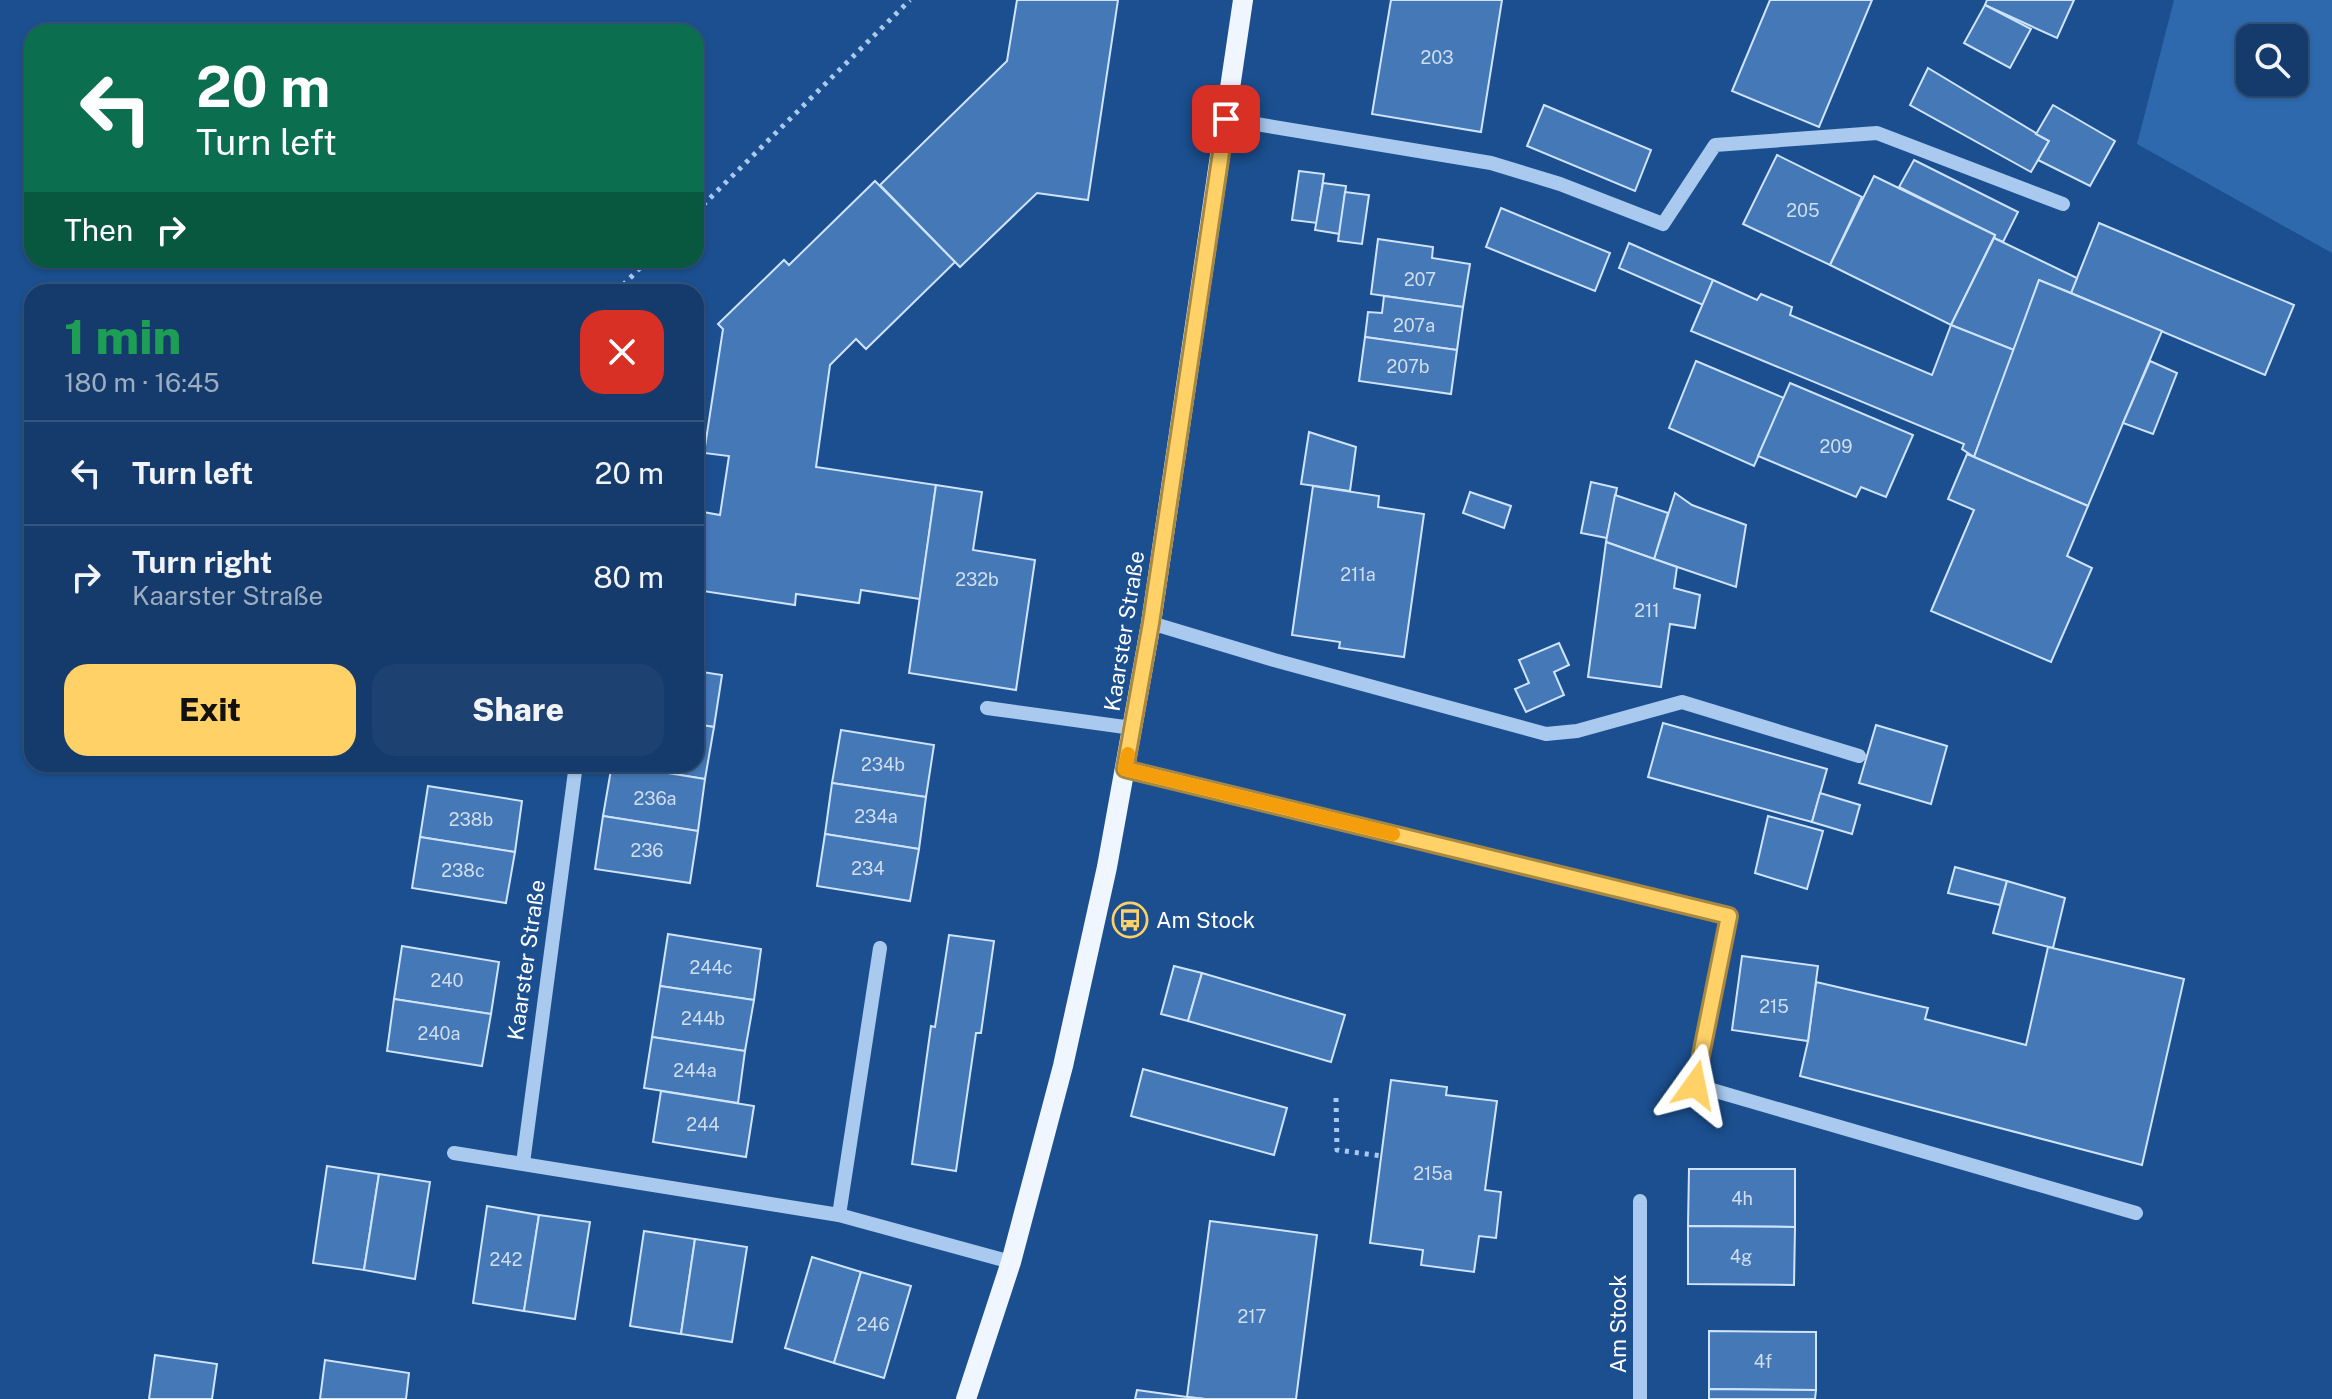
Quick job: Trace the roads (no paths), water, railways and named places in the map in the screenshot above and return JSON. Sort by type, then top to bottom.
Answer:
[{"type":"main road","name":"Kaarster Straße","points":[[966,1399],[1011,1262],[1063,1066],[1107,867],[1151,623],[1243,0]]},
{"type":"street","points":[[1226,119],[1491,163],[1560,184],[1663,224],[1715,145],[1877,133],[2063,204]]},
{"type":"street","points":[[1151,623],[1546,734],[1577,731],[1682,702],[1859,756]]},
{"type":"street","points":[[987,708],[1132,728]]},
{"type":"street","points":[[1125,769],[1729,916],[1695,1085],[2136,1213]]},
{"type":"street","name":"Kaarster Straße","points":[[523,1163],[575,772]]},
{"type":"street","points":[[839,1215],[880,948]]},
{"type":"street","points":[[454,1153],[839,1215],[1011,1262]]},
{"type":"street","name":"Am Stock","points":[[1640,1201],[1640,1399]]},
{"type":"place","name":"Am Stock","points":[[1130,920]]}]
